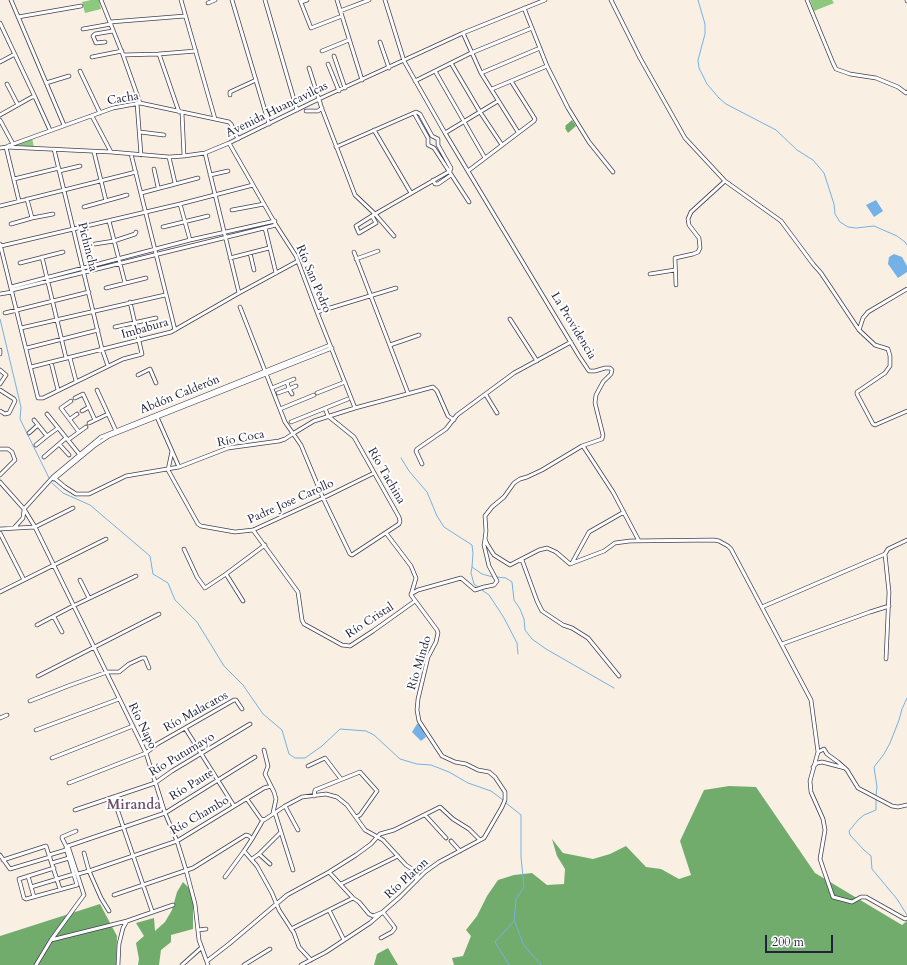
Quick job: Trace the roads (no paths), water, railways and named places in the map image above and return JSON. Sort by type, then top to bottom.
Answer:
[{"type":"street","points":[[10,0],[64,125]]},
{"type":"street","points":[[101,0],[123,53],[139,103],[141,155]]},
{"type":"street","points":[[181,0],[215,119]]},
{"type":"street","points":[[208,3],[215,0]]},
{"type":"street","points":[[232,0],[269,124]]},
{"type":"street","points":[[265,0],[297,110]]},
{"type":"street","points":[[307,0],[301,1],[311,28],[342,16]]},
{"type":"street","points":[[337,0],[362,80]]},
{"type":"street","points":[[340,11],[367,0]]},
{"type":"street","name":"La Providencia","points":[[385,0],[404,61],[445,133],[571,342],[589,371],[605,368],[610,368],[612,370],[611,374],[603,382],[596,395],[596,403],[603,437],[601,440],[583,446],[542,470],[520,479],[514,483],[504,497],[485,516],[486,531],[484,545],[489,566],[497,581],[496,584],[484,586],[475,590],[461,578],[418,590],[411,594]]},
{"type":"street","name":"Avenida Huancavilcas","points":[[0,148],[6,147],[111,152],[169,157],[204,152],[238,139],[463,33],[545,0]]},
{"type":"street","points":[[611,0],[640,58],[685,138],[725,181],[781,221],[813,264],[822,273],[859,330],[875,345],[888,349],[890,366],[885,373],[857,392],[873,424],[876,425],[907,411]]},
{"type":"street","points":[[807,0],[836,69],[850,74],[876,78],[898,87],[906,93],[907,92]]},
{"type":"street","points":[[18,17],[81,6]]},
{"type":"street","points":[[524,8],[547,66],[564,102],[578,126],[613,172]]},
{"type":"street","points":[[83,29],[110,23],[185,16]]},
{"type":"street","points":[[0,23],[50,130]]},
{"type":"street","points":[[415,81],[471,53],[532,28]]},
{"type":"street","points":[[105,42],[96,43],[93,36],[95,34],[113,31]]},
{"type":"street","points":[[463,33],[481,73],[518,132]]},
{"type":"street","points":[[322,51],[349,40]]},
{"type":"street","points":[[380,42],[389,68]]},
{"type":"street","points":[[481,73],[540,48]]},
{"type":"street","points":[[92,57],[123,53],[159,54],[196,51]]},
{"type":"street","points":[[0,62],[15,54]]},
{"type":"street","points":[[159,54],[181,112],[184,156]]},
{"type":"street","points":[[334,56],[345,88]]},
{"type":"street","points":[[451,63],[480,112],[502,145]]},
{"type":"street","points":[[328,64],[339,91]]},
{"type":"street","points":[[492,89],[547,66]]},
{"type":"street","points":[[310,68],[319,100],[355,195],[394,236]]},
{"type":"street","points":[[80,71],[100,113]]},
{"type":"street","points":[[435,71],[485,158]]},
{"type":"street","points":[[46,83],[69,76]]},
{"type":"street","points":[[230,95],[230,92],[256,80]]},
{"type":"street","points":[[468,171],[535,119],[511,81]]},
{"type":"street","points":[[7,84],[18,105]]},
{"type":"street","points":[[0,115],[32,97],[35,97]]},
{"type":"street","points":[[445,133],[498,101]]},
{"type":"street","name":"Cacha","points":[[6,147],[114,108],[139,103],[229,122],[238,139]]},
{"type":"street","points":[[306,111],[318,111],[322,108]]},
{"type":"street","points":[[336,147],[416,112],[420,114],[432,136],[438,139],[438,145],[451,168],[450,173],[436,185],[433,180]]},
{"type":"street","points":[[414,113],[428,138],[428,145],[434,148],[468,202]]},
{"type":"street","points":[[92,116],[111,152]]},
{"type":"street","points":[[0,120],[13,144]]},
{"type":"street","points":[[374,130],[411,193]]},
{"type":"street","points":[[140,132],[164,136]]},
{"type":"street","points":[[428,138],[432,136]]},
{"type":"street","name":"Río San Pedro","points":[[229,143],[275,223],[296,256],[356,408]]},
{"type":"street","points":[[434,148],[438,145]]},
{"type":"street","points":[[6,147],[19,201]]},
{"type":"street","name":"Pichincha","points":[[54,149],[85,273],[102,349],[108,366]]},
{"type":"street","points":[[94,152],[106,201]]},
{"type":"street","points":[[204,152],[216,194],[239,292]]},
{"type":"street","points":[[131,154],[165,295],[175,330]]},
{"type":"street","points":[[169,157],[175,183]]},
{"type":"street","points":[[14,179],[80,166]]},
{"type":"street","points":[[154,169],[158,187]]},
{"type":"street","points":[[210,175],[228,171]]},
{"type":"street","points":[[0,206],[136,172]]},
{"type":"street","points":[[373,215],[376,222],[375,224],[359,233],[356,226],[373,215],[433,180],[450,173]]},
{"type":"street","points":[[141,192],[198,178]]},
{"type":"street","points":[[676,285],[675,258],[694,254],[698,252],[700,248],[699,238],[689,225],[688,220],[692,212],[725,181]]},
{"type":"street","points":[[130,302],[142,354],[123,359],[43,398],[38,398],[27,348],[0,245],[180,204],[253,184]]},
{"type":"street","points":[[84,207],[127,196]]},
{"type":"street","points":[[27,199],[32,218]]},
{"type":"street","points":[[180,204],[190,240]]},
{"type":"street","points":[[232,210],[264,204]]},
{"type":"street","points":[[12,224],[53,214]]},
{"type":"street","points":[[163,227],[208,216]]},
{"type":"street","points":[[109,221],[125,282]]},
{"type":"street","points":[[0,294],[47,279],[190,240],[275,223]]},
{"type":"street","points":[[47,279],[85,273],[264,228],[275,223]]},
{"type":"street","points":[[264,228],[276,273]]},
{"type":"street","points":[[95,244],[114,241],[135,234],[136,232]]},
{"type":"street","points":[[230,258],[269,248]]},
{"type":"street","points":[[356,259],[378,251]]},
{"type":"street","points":[[20,263],[63,252]]},
{"type":"street","points":[[354,252],[408,393]]},
{"type":"street","points":[[250,253],[254,270]]},
{"type":"street","points":[[42,258],[62,339],[76,381]]},
{"type":"street","name":"Imbabura","points":[[31,367],[166,334],[239,292],[298,261]]},
{"type":"street","points":[[650,274],[675,270]]},
{"type":"street","points":[[106,288],[125,282],[146,278]]},
{"type":"street","points":[[317,312],[396,288]]},
{"type":"street","points":[[859,330],[863,318],[868,312],[907,289]]},
{"type":"street","points":[[5,312],[89,292]]},
{"type":"street","points":[[21,328],[165,295]]},
{"type":"street","points":[[240,307],[280,409],[288,427],[302,445],[323,498]]},
{"type":"street","points":[[115,327],[156,318]]},
{"type":"street","points":[[510,318],[537,361]]},
{"type":"street","points":[[27,348],[98,330]]},
{"type":"street","points":[[390,345],[419,335]]},
{"type":"street","points":[[422,464],[416,450],[446,429],[457,415],[514,373],[571,342]]},
{"type":"street","name":"Abdón Calderón","points":[[14,528],[23,518],[24,509],[49,482],[101,437],[331,346]]},
{"type":"street","points":[[51,362],[58,390]]},
{"type":"street","points":[[138,375],[150,369],[156,383]]},
{"type":"street","points":[[0,370],[6,375],[0,384]]},
{"type":"street","points":[[272,388],[294,379]]},
{"type":"street","points":[[287,382],[292,394]]},
{"type":"street","points":[[280,409],[345,382]]},
{"type":"street","points":[[278,394],[296,386]]},
{"type":"street","name":"Río Coca","points":[[54,478],[76,494],[89,494],[126,476],[179,467],[228,448],[279,441],[285,439],[314,421],[328,416],[434,387],[448,416],[454,420]]},
{"type":"street","points":[[0,390],[16,401],[9,413],[5,414],[0,411]]},
{"type":"street","points":[[97,390],[116,431]]},
{"type":"street","points":[[75,398],[83,394],[95,420]]},
{"type":"street","points":[[486,395],[497,413]]},
{"type":"street","points":[[291,422],[348,399]]},
{"type":"street","points":[[71,401],[61,408],[79,432]]},
{"type":"street","points":[[82,411],[89,407]]},
{"type":"street","points":[[325,408],[328,416]]},
{"type":"street","points":[[47,414],[80,455]]},
{"type":"street","points":[[70,419],[77,414]]},
{"type":"street","points":[[89,423],[108,414]]},
{"type":"street","points":[[156,416],[179,467]]},
{"type":"street","name":"Abdón Calderón","points":[[80,455],[109,436],[156,416]]},
{"type":"street","name":"Río Tachina","points":[[323,498],[350,554],[352,555],[400,524],[399,517],[354,437],[328,416]]},
{"type":"street","points":[[34,420],[47,436]]},
{"type":"street","points":[[29,432],[38,425]]},
{"type":"street","points":[[44,457],[59,444],[86,427]]},
{"type":"street","points":[[36,445],[58,428]]},
{"type":"street","points":[[59,444],[69,455]]},
{"type":"street","points":[[583,446],[624,512],[639,541]]},
{"type":"street","points":[[0,449],[8,449],[12,452],[15,460],[0,475]]},
{"type":"street","points":[[168,470],[172,451]]},
{"type":"street","name":"Padre Jose Carollo","points":[[168,470],[199,525],[235,532],[253,530],[374,473]]},
{"type":"street","name":"Río Napo","points":[[0,482],[24,509],[35,527],[146,754],[165,813],[177,841],[186,870],[195,904],[201,948],[208,963]]},
{"type":"street","points":[[0,529],[35,527],[73,508]]},
{"type":"street","points":[[572,564],[581,547],[581,544],[589,532],[624,512]]},
{"type":"street","name":"Río Cristal","points":[[253,530],[298,592],[302,620],[304,624],[344,646],[350,646],[373,632],[415,601]]},
{"type":"street","points":[[0,533],[24,580]]},
{"type":"street","points":[[386,534],[411,566],[415,576],[411,594]]},
{"type":"street","points":[[630,541],[636,535]]},
{"type":"street","points":[[0,592],[106,539]]},
{"type":"street","points":[[485,539],[494,555],[506,564],[512,565],[539,550],[547,548],[552,549],[572,564]]},
{"type":"street","points":[[572,564],[604,551],[615,543],[630,541],[714,540],[731,549],[811,700],[818,752],[810,781],[811,792],[823,819],[825,830],[820,860],[833,897],[852,902],[861,897],[866,897],[905,919],[907,918]]},
{"type":"street","points":[[762,607],[885,554],[888,549],[907,540]]},
{"type":"street","points":[[184,549],[197,577],[205,588],[265,545]]},
{"type":"street","points":[[885,554],[889,592],[886,659]]},
{"type":"street","points":[[522,560],[537,601],[542,610],[563,625],[572,628],[588,638],[619,676]]},
{"type":"street","points":[[226,574],[243,601]]},
{"type":"street","points":[[37,625],[136,576]]},
{"type":"street","points":[[80,580],[89,598]]},
{"type":"street","name":"Río Mindo","points":[[411,594],[438,633],[436,642],[428,657],[418,699],[417,710],[419,720],[442,756],[455,762],[466,764],[478,770],[489,772],[495,777],[505,792]]},
{"type":"street","points":[[782,644],[889,606]]},
{"type":"street","points":[[38,676],[159,614]]},
{"type":"street","points":[[54,617],[62,632]]},
{"type":"street","points":[[30,701],[107,672],[119,672],[129,664],[143,658],[146,659],[149,668]]},
{"type":"street","points":[[36,730],[119,699]]},
{"type":"street","name":"Río Malacatos","points":[[69,783],[146,754],[157,744],[234,700],[236,700],[242,709]]},
{"type":"street","points":[[0,718],[7,716]]},
{"type":"street","name":"Río Putumayo","points":[[75,810],[155,783],[172,771],[201,755],[250,724]]},
{"type":"street","points":[[52,758],[133,726]]},
{"type":"street","points":[[185,728],[234,806]]},
{"type":"street","points":[[818,752],[824,749],[827,754],[845,768],[858,788],[892,806],[898,807],[907,805]]},
{"type":"street","points":[[264,750],[268,766],[265,774],[276,799],[274,813],[293,870]]},
{"type":"street","name":"Río Paute","points":[[3,860],[10,869],[50,856],[67,847],[123,826],[165,813],[254,757]]},
{"type":"street","points":[[308,766],[325,758],[342,778]]},
{"type":"street","points":[[813,768],[818,763],[822,762],[845,768]]},
{"type":"street","points":[[314,796],[315,790],[358,772],[377,791],[360,815],[356,818]]},
{"type":"street","points":[[264,788],[269,781]]},
{"type":"street","name":"Río Chambo","points":[[31,888],[57,879],[89,871],[177,841],[264,788],[271,786]]},
{"type":"street","name":"Río Platon","points":[[301,965],[344,940],[383,912],[425,872],[439,862],[484,838],[502,807],[505,800],[505,792]]},
{"type":"street","points":[[225,877],[244,851],[263,820],[302,797],[326,794],[344,801],[364,830],[378,837],[387,844],[406,865],[418,873],[425,872]]},
{"type":"street","points":[[113,797],[152,911]]},
{"type":"street","points":[[247,799],[263,820]]},
{"type":"street","points":[[285,806],[298,830]]},
{"type":"street","points":[[208,963],[276,904],[297,889],[329,872],[356,855],[380,834],[394,830],[440,807],[453,819],[470,829],[480,840]]},
{"type":"street","points":[[425,815],[446,838]]},
{"type":"street","points":[[36,965],[51,940],[84,895],[67,847],[62,838],[76,831]]},
{"type":"street","points":[[252,860],[281,832]]},
{"type":"street","points":[[114,894],[193,868],[246,835],[252,839]]},
{"type":"street","points":[[451,841],[460,851]]},
{"type":"street","points":[[0,855],[3,860],[46,846],[60,890]]},
{"type":"street","points":[[67,847],[69,858],[76,874],[77,885],[79,890],[82,891]]},
{"type":"street","points":[[244,851],[261,873],[299,947],[311,960]]},
{"type":"street","points":[[84,853],[89,871],[101,898],[109,911]]},
{"type":"street","points":[[259,854],[270,864]]},
{"type":"street","points":[[341,884],[398,856]]},
{"type":"street","points":[[52,862],[69,858]]},
{"type":"street","points":[[54,868],[18,880],[24,898],[26,899],[77,885]]},
{"type":"street","points":[[329,872],[352,898],[359,902],[370,916],[383,912],[395,928],[392,932],[381,938]]},
{"type":"street","points":[[415,883],[418,873]]},
{"type":"street","points":[[28,876],[34,897]]},
{"type":"street","points":[[291,929],[352,898]]},
{"type":"street","points":[[51,940],[127,921],[173,904]]},
{"type":"street","points":[[329,910],[344,940]]},
{"type":"street","points":[[118,965],[119,944],[123,928],[127,921]]},
{"type":"street","points":[[198,930],[206,929]]},
{"type":"street","points":[[182,965],[201,948]]},
{"type":"street","points":[[244,965],[270,949]]},
{"type":"water","points":[[876,200],[883,211],[874,217],[866,205]]},
{"type":"water","points":[[894,254],[902,257],[907,266],[907,272],[898,278],[888,264],[889,257]]},
{"type":"water","points":[[417,724],[420,724],[426,737],[421,741],[412,732]]},
{"type":"waterway","points":[[698,0],[705,24],[705,34],[698,60],[699,68],[707,84],[726,104],[776,130],[797,150],[813,160],[824,173],[834,204],[835,214],[840,222],[848,227],[856,228],[874,226],[897,236],[907,245]]},
{"type":"waterway","points":[[0,319],[21,407],[20,419],[49,478]]},
{"type":"waterway","points":[[401,458],[409,471],[427,492],[437,516],[444,527],[472,545],[472,567],[482,574],[493,577]]},
{"type":"waterway","points":[[52,483],[63,493],[90,505],[150,556],[153,574],[168,583],[175,600],[197,622],[224,666],[243,685],[263,714],[282,730],[289,754],[295,758],[305,758],[322,746],[340,729],[366,731],[374,735],[400,759],[417,764],[431,765],[449,772],[468,783],[491,791],[503,800]]},
{"type":"waterway","points":[[472,567],[471,573],[474,584],[478,587]]},
{"type":"waterway","points":[[497,577],[506,578],[512,582],[514,600],[524,619],[525,630],[532,639],[546,649],[614,688]]},
{"type":"waterway","points":[[482,590],[489,595],[504,618],[517,643],[518,654]]},
{"type":"waterway","points":[[876,795],[877,787],[874,767],[890,743],[907,698]]},
{"type":"waterway","points":[[876,800],[876,810],[864,815],[858,820],[849,831],[850,835],[871,856],[872,869],[897,899],[907,915]]},
{"type":"waterway","points":[[506,803],[521,815],[521,857],[524,887],[516,899],[514,921],[495,942],[509,965]]},
{"type":"waterway","points":[[515,922],[523,944],[541,965]]},
{"type":"district","name":"Miranda","points":[[134,806]]}]
